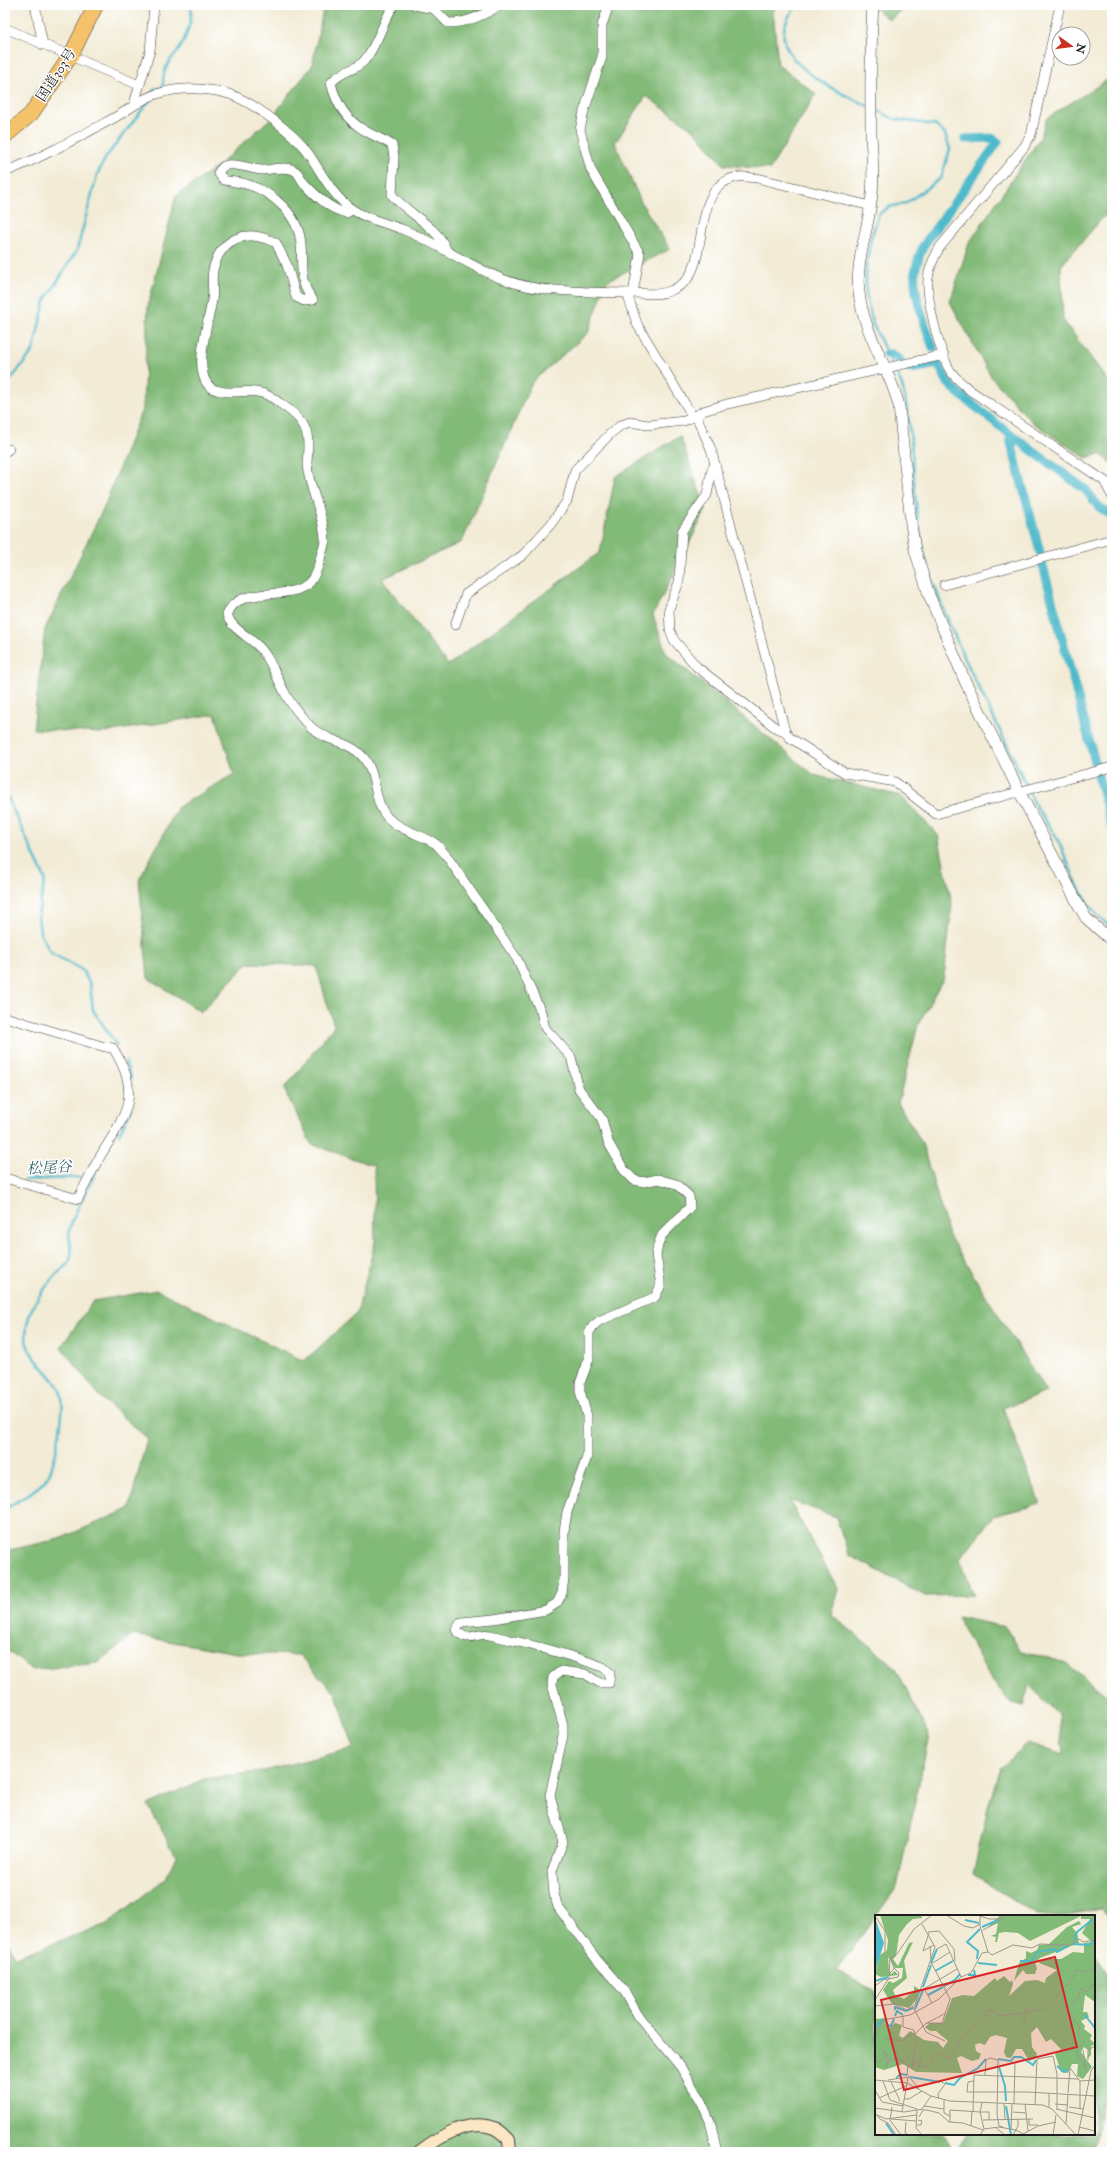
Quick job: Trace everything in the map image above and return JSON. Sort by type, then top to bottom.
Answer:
[{"type":"highway","name":"国道303号","points":[[5,136],[31,114],[70,57],[96,5]]},
{"type":"main road","points":[[419,2152],[436,2140],[465,2127],[480,2125],[495,2128],[509,2140],[510,2152]]},
{"type":"street","points":[[35,5],[43,45]]},
{"type":"street","points":[[134,104],[150,50],[154,5]]},
{"type":"street","points":[[394,5],[365,60],[356,68],[338,74],[331,83],[335,101],[347,116],[364,130],[392,145],[394,157],[392,195],[399,204],[442,239],[446,249]]},
{"type":"street","points":[[415,5],[434,9],[448,23],[459,23],[479,17],[502,5]]},
{"type":"street","points":[[609,5],[602,25],[602,57],[584,111],[580,130],[591,170],[640,254],[630,293],[637,324],[695,417],[711,449],[785,731],[789,737],[845,773],[895,782],[936,814],[1112,767]]},
{"type":"street","points":[[873,5],[870,59],[872,192],[871,206],[861,252],[858,291],[868,332],[893,383],[899,406],[915,550],[923,577],[965,681],[1018,791],[1086,918],[1112,941]]},
{"type":"street","points":[[1060,5],[1031,136],[1024,147],[940,247],[931,264],[928,291],[948,368],[971,391],[1112,486]]},
{"type":"street","points":[[5,28],[70,57],[139,85]]},
{"type":"street","points":[[5,172],[115,118],[134,104],[149,96],[175,90],[200,90],[234,96],[269,117],[296,138],[330,188],[352,210],[404,230],[446,249],[476,268],[508,282],[533,288],[630,293],[657,294],[671,291],[688,278],[694,264],[707,205],[717,189],[727,181],[739,177],[757,178],[871,206]]},
{"type":"street","points":[[352,210],[347,213],[338,212],[330,207],[305,183],[295,170],[287,168],[261,170],[240,165],[226,165],[218,172],[224,180],[249,185],[284,206],[300,236],[304,287],[313,300],[304,301],[296,297],[287,265],[276,242],[255,236],[242,235],[232,239],[219,253],[213,269],[213,299],[203,341],[202,373],[211,388],[223,393],[248,390],[257,391],[277,400],[300,420],[306,430],[308,441],[307,465],[325,539],[318,567],[311,581],[298,590],[258,595],[237,602],[230,607],[227,615],[231,623],[258,645],[268,657],[276,670],[284,693],[312,728],[358,751],[365,758],[371,770],[379,802],[387,817],[394,823],[436,844],[446,855],[517,959],[542,1012],[545,1028],[571,1057],[579,1089],[602,1119],[608,1142],[624,1170],[634,1180],[644,1182],[658,1179],[667,1180],[682,1188],[689,1196],[690,1207],[662,1235],[658,1245],[656,1255],[660,1280],[658,1294],[655,1297],[634,1307],[599,1321],[593,1326],[590,1333],[589,1359],[580,1383],[580,1391],[587,1416],[587,1457],[568,1512],[564,1531],[564,1579],[562,1592],[557,1603],[546,1610],[494,1619],[461,1622],[456,1630],[462,1636],[469,1637],[485,1634],[545,1648],[603,1667],[610,1673],[609,1683],[600,1683],[585,1674],[561,1671],[553,1677],[552,1684],[563,1725],[550,1795],[563,1842],[552,1871],[554,1894],[558,1907],[624,1992],[639,2017],[680,2066],[702,2101],[710,2121],[717,2152]]},
{"type":"street","points":[[455,625],[466,594],[523,555],[551,524],[567,500],[575,470],[601,441],[621,425],[630,422],[648,425],[684,421],[695,417],[704,411],[727,404],[885,367],[944,355]]},
{"type":"street","points":[[715,464],[712,468],[707,495],[682,531],[679,582],[669,608],[670,630],[674,640],[697,667],[776,728],[785,731]]},
{"type":"street","points":[[1103,480],[1112,496]]},
{"type":"street","points":[[944,585],[1112,539]]},
{"type":"street","points":[[5,1017],[105,1048],[113,1048],[123,1065],[128,1080],[129,1102],[121,1124],[103,1151],[78,1199],[5,1178]]},
{"type":"green space","points":[[324,5],[780,5],[773,10],[778,65],[816,94],[770,169],[724,165],[694,130],[646,96],[615,143],[642,204],[670,249],[607,281],[588,333],[532,382],[462,542],[382,579],[448,665],[600,552],[615,477],[680,436],[706,510],[653,615],[666,653],[814,775],[901,796],[938,835],[952,904],[944,977],[918,1025],[898,1103],[922,1143],[949,1236],[1046,1392],[1003,1408],[1040,1504],[993,1516],[960,1559],[974,1595],[925,1596],[849,1555],[836,1517],[789,1500],[838,1589],[831,1614],[896,1668],[929,1736],[897,1887],[877,1915],[875,1915],[875,1917],[836,1971],[875,1990],[875,2135],[944,2135],[953,2152],[5,2152],[5,1935],[15,1957],[107,1924],[166,1878],[176,1856],[148,1805],[204,1779],[264,1771],[354,1748],[336,1694],[299,1655],[237,1653],[133,1635],[98,1663],[33,1670],[5,1649],[5,1551],[59,1539],[129,1509],[147,1438],[102,1399],[61,1347],[93,1301],[157,1290],[304,1361],[357,1313],[375,1242],[374,1166],[311,1144],[284,1089],[334,1026],[316,966],[248,963],[201,1012],[148,978],[139,880],[178,807],[234,774],[215,714],[101,733],[33,729],[45,629],[104,507],[143,407],[148,306],[176,196],[218,166],[272,117],[312,66]]},
{"type":"green space","points":[[871,5],[906,5],[890,20]]},
{"type":"green space","points":[[1112,77],[1112,207],[1061,266],[1063,320],[1112,386],[1112,464],[1100,454],[1086,458],[1032,422],[992,378],[950,302],[969,243],[1040,138],[1047,118]]},
{"type":"green space","points":[[957,1617],[1005,1627],[1021,1651],[1066,1663],[1112,1700],[1112,1922],[1103,1909],[1066,1915],[1035,1915],[973,1874],[988,1807],[1000,1768],[1028,1743],[1063,1755],[1059,1715],[1029,1685],[1023,1706],[1010,1703],[990,1678]]},
{"type":"green space","points":[[1095,1953],[1112,1982],[1112,2071],[1103,2101],[1093,2152],[956,2152],[966,2135],[1095,2135]]},
{"type":"waterway","points":[[153,93],[154,89],[163,88],[166,69],[185,38],[189,27],[191,5]]},
{"type":"waterway","points":[[798,5],[786,22],[784,39],[790,54],[802,67],[818,79],[835,90],[868,106]]},
{"type":"waterway","points":[[5,387],[33,351],[45,301],[77,250],[97,175],[106,157],[149,101]]},
{"type":"waterway","points":[[874,109],[894,119],[935,125],[945,134],[950,149],[941,178],[906,203],[889,207],[879,214],[871,238],[866,267],[866,294],[873,325],[892,364]]},
{"type":"waterway","points":[[933,348],[916,291],[915,273],[918,259],[923,246],[998,142],[992,138],[965,139]]},
{"type":"waterway","points":[[886,354],[892,354],[900,360]]},
{"type":"waterway","points":[[909,367],[911,369],[938,364],[948,383],[958,393],[1011,435],[1086,490],[1098,506],[1112,516]]},
{"type":"waterway","points":[[894,368],[904,391],[907,407],[920,536],[929,570],[962,653],[1027,787]]},
{"type":"waterway","points":[[1011,435],[1010,439],[1040,552]]},
{"type":"waterway","points":[[1042,562],[1096,766]]},
{"type":"waterway","points":[[1098,776],[1112,828]]},
{"type":"waterway","points":[[5,786],[9,801],[45,879],[38,916],[40,933],[51,953],[82,970],[90,984],[93,1010],[117,1046]]},
{"type":"waterway","points":[[1029,792],[1036,807],[1056,836],[1078,886],[1094,912],[1112,929]]},
{"type":"waterway","points":[[125,1061],[131,1079]]},
{"type":"waterway","points":[[119,1134],[130,1112],[131,1105]]},
{"type":"waterway","points":[[5,1509],[28,1494],[44,1481],[48,1476],[54,1458],[60,1433],[62,1397],[56,1383],[30,1351],[26,1337],[27,1327],[32,1309],[40,1294],[70,1260],[72,1253],[69,1233],[72,1220],[96,1172]]},
{"type":"waterway","name":"松尾谷","points":[[25,1180],[86,1177]]}]
